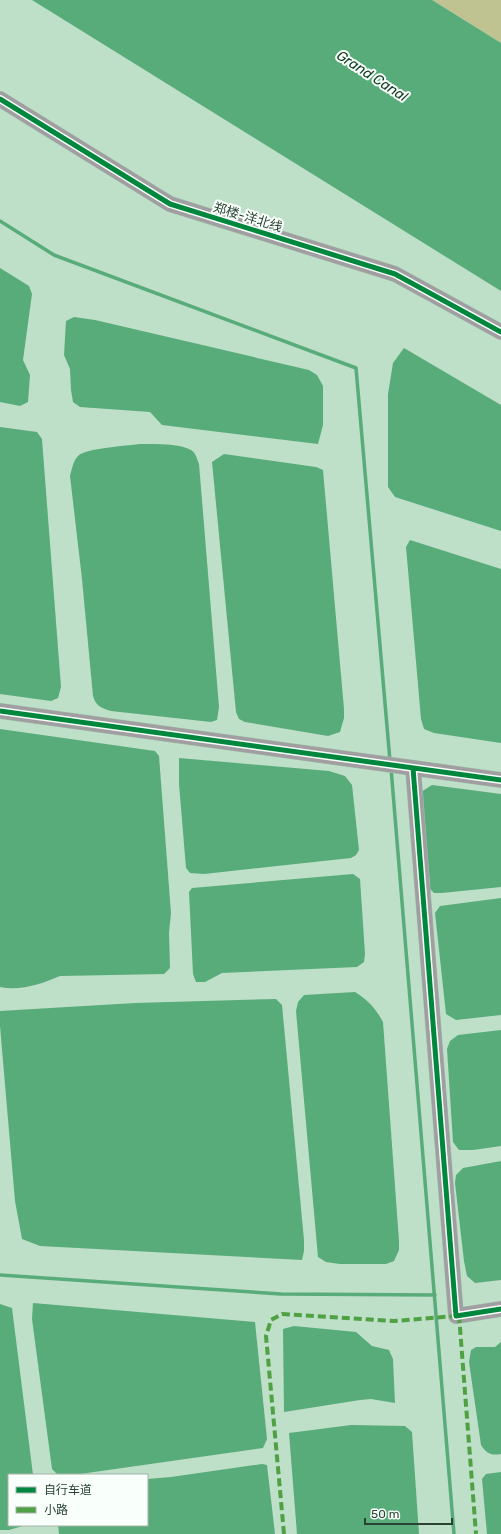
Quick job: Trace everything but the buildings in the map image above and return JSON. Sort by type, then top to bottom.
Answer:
[{"type":"street","name":"郑楼-洋北线","points":[[0,99],[170,204],[395,274],[501,332]]},
{"type":"street","points":[[0,711],[501,780]]},
{"type":"street","points":[[413,768],[456,1316],[501,1309]]},
{"type":"shaded area","points":[[432,0],[501,0],[501,43]]},
{"type":"water","name":"Grand Canal","points":[[32,0],[432,0],[501,43],[501,291]]},
{"type":"water","points":[[0,268],[29,286],[32,294],[23,360],[30,375],[28,402],[20,406],[0,402]]},
{"type":"water","points":[[74,317],[95,320],[309,370],[317,375],[323,386],[323,425],[318,444],[162,425],[150,412],[80,407],[73,402],[70,369],[64,355],[66,321]]},
{"type":"water","points":[[404,348],[501,405],[501,531],[395,497],[388,487],[388,394],[393,363]]},
{"type":"water","points":[[0,427],[37,432],[42,439],[61,687],[58,698],[51,701],[0,694]]},
{"type":"water","points":[[139,444],[166,444],[186,448],[194,453],[199,464],[219,707],[217,720],[211,722],[111,711],[99,706],[93,696],[82,579],[70,476],[75,460],[82,453],[98,449]]},
{"type":"water","points":[[224,454],[316,467],[323,470],[344,709],[344,718],[340,732],[328,736],[245,722],[239,719],[236,712],[212,462]]},
{"type":"water","points":[[410,540],[501,569],[501,743],[434,733],[424,729],[421,719],[406,547]]},
{"type":"water","points":[[0,729],[155,751],[159,756],[171,913],[169,933],[170,968],[164,974],[60,976],[31,986],[15,988],[0,987]]},
{"type":"water","points":[[179,758],[329,771],[345,776],[352,785],[359,850],[356,855],[351,858],[204,874],[190,873],[186,868],[179,784]]},
{"type":"water","points":[[432,785],[501,794],[501,887],[442,893],[434,893],[430,889],[421,792]]},
{"type":"water","points":[[353,874],[360,879],[365,954],[364,962],[357,967],[222,973],[205,982],[196,982],[193,974],[189,892],[192,888]]},
{"type":"water","points":[[501,898],[501,1015],[456,1020],[446,1014],[435,913],[440,906]]},
{"type":"water","points":[[355,992],[371,1005],[383,1022],[399,1241],[399,1250],[394,1261],[386,1264],[340,1264],[326,1262],[318,1257],[296,1011],[298,1002],[304,995]]},
{"type":"water","points":[[276,999],[282,1005],[304,1240],[302,1260],[40,1246],[22,1239],[15,1201],[0,1011],[135,1003]]},
{"type":"water","points":[[501,1030],[501,1146],[473,1150],[459,1150],[453,1142],[447,1049],[450,1041],[458,1035]]},
{"type":"water","points":[[501,1161],[501,1280],[475,1283],[467,1276],[464,1261],[455,1183],[456,1175],[463,1168]]},
{"type":"water","points":[[33,1303],[255,1322],[267,1439],[263,1448],[80,1474],[57,1474],[52,1469],[32,1319]]},
{"type":"water","points":[[0,1304],[12,1308],[33,1474],[8,1474],[8,1526],[23,1526],[9,1530],[0,1530]]},
{"type":"water","points":[[294,1326],[356,1332],[372,1346],[389,1350],[393,1359],[395,1403],[371,1399],[284,1412],[283,1329]]},
{"type":"water","points":[[501,1342],[501,1454],[494,1455],[487,1452],[481,1445],[469,1362],[471,1350],[476,1347],[495,1347]]},
{"type":"water","points":[[351,1425],[405,1426],[412,1432],[419,1534],[297,1534],[289,1433]]},
{"type":"water","points":[[262,1464],[267,1465],[275,1534],[59,1534],[58,1526],[148,1526],[148,1479]]},
{"type":"water","points":[[501,1472],[501,1534],[487,1534],[482,1479],[486,1474]]},
{"type":"waterway","points":[[0,221],[54,255],[356,368],[390,761]]},
{"type":"waterway","points":[[391,768],[454,1534]]},
{"type":"waterway","points":[[0,1275],[281,1294],[435,1295]]},
{"type":"marked path","points":[[284,1534],[266,1336],[271,1320],[282,1314],[394,1321],[456,1316]]},
{"type":"marked path","points":[[459,1315],[476,1534]]},
{"type":"cycle path","points":[[0,99],[170,204],[395,274],[501,332]]},
{"type":"cycle path","points":[[0,711],[501,780]]},
{"type":"cycle path","points":[[413,768],[456,1316],[501,1309]]}]
